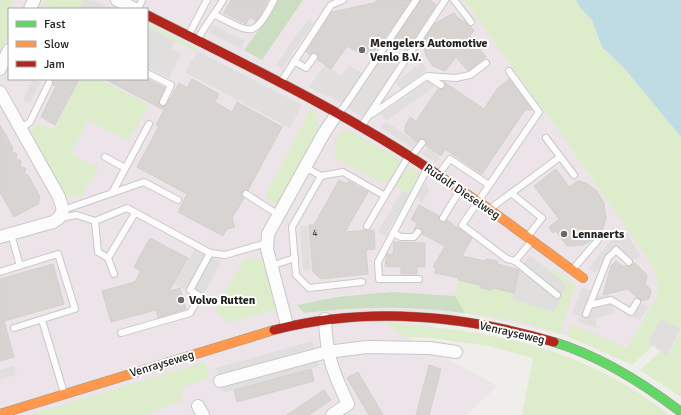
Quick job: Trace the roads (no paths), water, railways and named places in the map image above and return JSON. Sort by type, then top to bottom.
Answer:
[{"type":"street","points":[[116,0],[134,6]]},
{"type":"street","name":"Rudolf Dieselweg","points":[[148,16],[280,83],[410,157],[478,201],[571,270],[591,281]]},
{"type":"street","points":[[0,67],[8,52]]},
{"type":"street","points":[[0,92],[59,197],[61,214],[53,222],[6,236]]},
{"type":"street","points":[[287,325],[267,248],[268,234],[324,132],[336,115]]},
{"type":"street","name":"Venrayseweg","points":[[0,414],[287,325],[340,317],[386,316],[440,319],[490,326],[559,344],[585,354],[631,377],[681,412]]},
{"type":"street","points":[[325,319],[327,352],[348,404],[333,415]]},
{"type":"street","points":[[220,381],[327,352],[367,347],[430,348],[456,352]]},
{"type":"lane","points":[[134,6],[142,0]]},
{"type":"lane","points":[[188,36],[207,0]]},
{"type":"lane","points":[[197,40],[206,22],[215,15],[222,0]]},
{"type":"lane","points":[[215,15],[246,29],[253,29],[260,25],[274,0]]},
{"type":"lane","points":[[280,83],[331,5],[343,0]]},
{"type":"lane","points":[[336,115],[344,107],[416,0]]},
{"type":"lane","points":[[360,128],[445,0]]},
{"type":"lane","points":[[454,0],[471,22]]},
{"type":"lane","points":[[294,61],[306,68],[314,57]]},
{"type":"lane","points":[[368,116],[427,76],[456,78],[470,75],[486,63]]},
{"type":"lane","points":[[509,71],[539,112],[462,225],[507,259],[515,261],[557,295]]},
{"type":"lane","points":[[148,74],[171,85],[162,102]]},
{"type":"lane","points":[[427,76],[441,84]]},
{"type":"lane","points":[[20,129],[30,122],[49,83]]},
{"type":"lane","points":[[112,193],[149,124]]},
{"type":"lane","points":[[546,138],[574,175]]},
{"type":"lane","points":[[367,226],[410,157],[422,143]]},
{"type":"lane","points":[[105,157],[126,168]]},
{"type":"lane","points":[[489,209],[560,157]]},
{"type":"lane","points":[[438,175],[450,159],[489,185]]},
{"type":"lane","points":[[305,167],[321,176],[343,172],[385,196]]},
{"type":"lane","points":[[419,279],[379,279],[378,262],[427,168]]},
{"type":"lane","points":[[321,176],[292,227],[296,275],[310,288],[362,282]]},
{"type":"lane","points":[[61,214],[112,193],[144,182],[178,200]]},
{"type":"lane","points":[[443,218],[461,190]]},
{"type":"lane","points":[[510,193],[542,218],[515,261]]},
{"type":"lane","points":[[246,194],[279,215]]},
{"type":"lane","points":[[61,214],[77,215],[95,221],[127,208],[210,253],[225,255],[267,243]]},
{"type":"lane","points":[[108,258],[135,213]]},
{"type":"lane","points":[[95,221],[98,252],[108,258],[114,274]]},
{"type":"lane","points":[[393,233],[401,237],[414,237],[418,232]]},
{"type":"lane","points":[[6,236],[20,266]]},
{"type":"lane","points":[[571,270],[598,240]]},
{"type":"lane","points":[[586,314],[590,305],[591,281],[608,258],[616,250],[629,262]]},
{"type":"lane","points":[[121,333],[190,313],[200,296],[190,290],[210,253]]},
{"type":"lane","points":[[0,272],[58,254],[75,309],[14,328]]},
{"type":"lane","points":[[271,266],[295,258]]},
{"type":"lane","points":[[590,305],[611,300],[631,312],[638,302]]},
{"type":"lane","points":[[42,320],[64,394]]},
{"type":"water","points":[[576,0],[681,0],[681,137],[625,69],[602,47],[592,20],[579,6]]},
{"type":"place","name":"Mengelers Automotive Venlo B.V.","points":[[362,50]]},
{"type":"place","name":"Lennaerts","points":[[564,234]]},
{"type":"place","name":"Volvo Rutten","points":[[181,300]]}]
